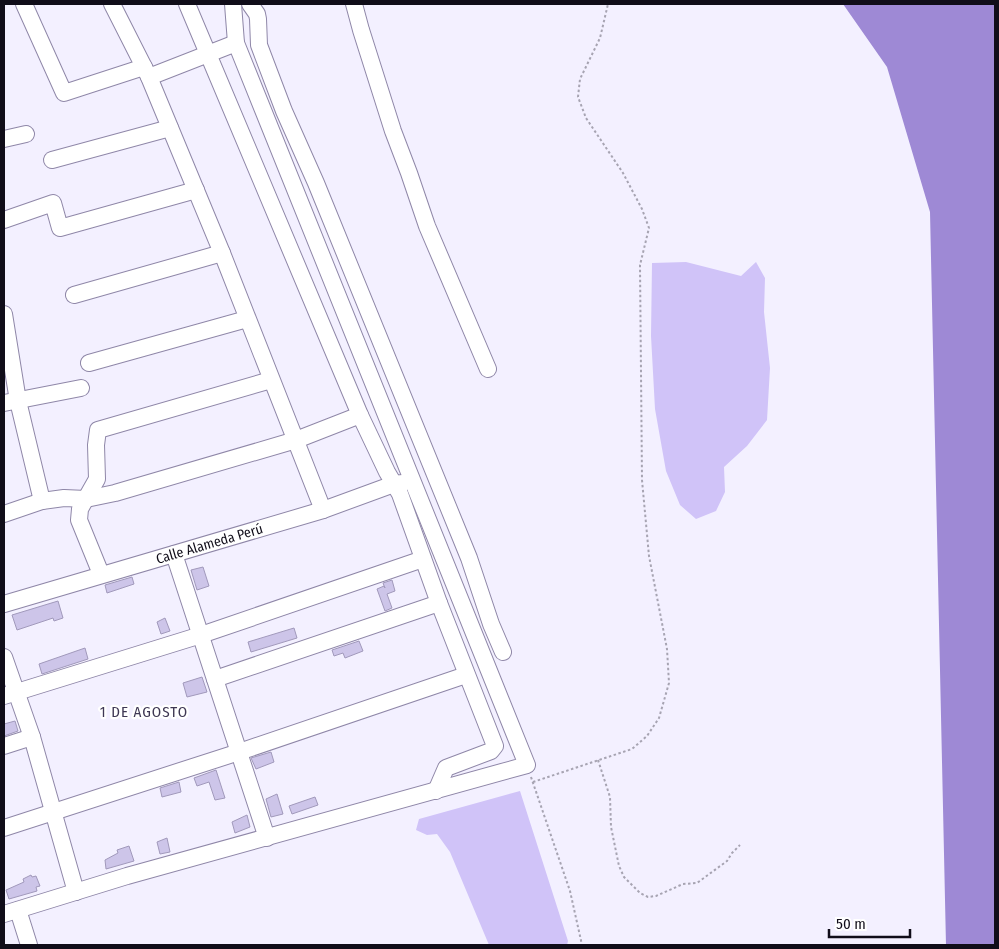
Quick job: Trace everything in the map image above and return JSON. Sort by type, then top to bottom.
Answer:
[{"type":"street","points":[[24,4],[64,93],[146,72],[236,43]]},
{"type":"street","points":[[112,4],[146,72],[196,190],[322,510]]},
{"type":"street","points":[[186,4],[360,415],[387,472],[400,494],[466,675],[496,746],[491,751],[446,768],[436,791]]},
{"type":"street","points":[[354,4],[393,131],[410,173],[426,226],[488,369]]},
{"type":"street","points":[[29,945],[11,912],[76,892],[527,766],[236,43],[233,7],[256,6],[259,45],[284,111],[320,191],[469,558],[491,624],[503,652]]},
{"type":"street","points":[[52,160],[170,128]]},
{"type":"street","points":[[4,139],[26,134]]},
{"type":"street","points":[[4,220],[53,203],[60,228],[196,190]]},
{"type":"street","points":[[74,295],[222,253]]},
{"type":"street","points":[[4,314],[11,402],[42,501]]},
{"type":"street","points":[[89,363],[247,319]]},
{"type":"street","points":[[101,574],[80,520],[80,509],[97,479],[96,445],[98,430],[271,380]]},
{"type":"street","points":[[11,402],[81,388]]},
{"type":"street","points":[[4,514],[42,501],[64,498],[86,499],[115,493],[296,440],[360,415]]},
{"type":"street","name":"Calle Alameda Perú","points":[[4,604],[322,510],[394,484],[414,483]]},
{"type":"street","points":[[174,554],[267,838]]},
{"type":"street","points":[[9,694],[201,635],[423,559]]},
{"type":"street","points":[[215,679],[439,603]]},
{"type":"street","points":[[4,657],[9,694],[32,737],[76,892]]},
{"type":"street","points":[[4,828],[239,752],[466,675]]},
{"type":"street","points":[[4,746],[32,737]]},
{"type":"path","points":[[533,782],[632,749],[647,736],[659,718],[669,682],[667,649],[649,556],[642,480],[640,265],[649,228],[642,209],[622,173],[586,118],[578,97],[580,79],[600,38],[608,4]]},
{"type":"path","points":[[598,760],[610,796],[611,826],[619,866],[624,877],[648,897],[656,896],[683,884],[697,882],[727,861],[740,845]]},
{"type":"path","points":[[527,766],[570,891],[582,945]]},
{"type":"shaded area","points":[[843,4],[995,4],[995,945],[946,945],[930,212],[887,67]]},
{"type":"shaded area","points":[[686,262],[741,276],[756,262],[765,278],[764,312],[770,368],[767,420],[747,446],[724,467],[725,492],[716,511],[696,519],[680,505],[666,471],[655,409],[651,336],[652,263]]},
{"type":"shaded area","points":[[520,791],[568,941],[567,945],[489,945],[450,852],[437,834],[427,835],[416,830],[419,819]]},
{"type":"building","points":[[203,567],[209,586],[197,590],[191,570]]},
{"type":"building","points":[[132,577],[134,584],[107,593],[105,585]]},
{"type":"building","points":[[392,580],[395,591],[387,594],[392,608],[385,611],[377,589],[384,586],[385,588],[383,583]]},
{"type":"building","points":[[58,601],[63,618],[54,621],[53,618],[17,630],[12,615]]},
{"type":"building","points":[[165,618],[170,631],[161,634],[157,622]]},
{"type":"building","points":[[294,628],[297,638],[251,652],[248,642]]},
{"type":"building","points":[[359,641],[363,651],[345,658],[343,653],[334,656],[332,650]]},
{"type":"building","points":[[85,648],[88,659],[42,674],[39,664]]},
{"type":"building","points":[[202,677],[207,692],[187,697],[183,683]]},
{"type":"building","points":[[15,721],[18,731],[4,736],[4,724]]},
{"type":"building","points":[[271,752],[274,762],[256,769],[251,758]]},
{"type":"building","points":[[216,770],[225,798],[215,800],[209,782],[197,786],[194,778]]},
{"type":"building","points":[[179,782],[181,792],[162,797],[160,788]]},
{"type":"building","points":[[277,794],[283,814],[271,817],[266,799]]},
{"type":"building","points":[[315,797],[318,805],[292,814],[289,806]]},
{"type":"building","points":[[247,815],[250,827],[235,833],[232,822]]},
{"type":"building","points":[[167,838],[170,852],[160,854],[157,842]]},
{"type":"building","points":[[129,846],[134,861],[106,869],[105,860],[118,853],[117,850]]},
{"type":"building","points":[[31,875],[32,877],[36,876],[40,886],[36,887],[37,891],[9,899],[6,890],[24,882],[23,879]]},
{"type":"district","name":"1 DE AGOSTO","points":[[144,712]]}]
